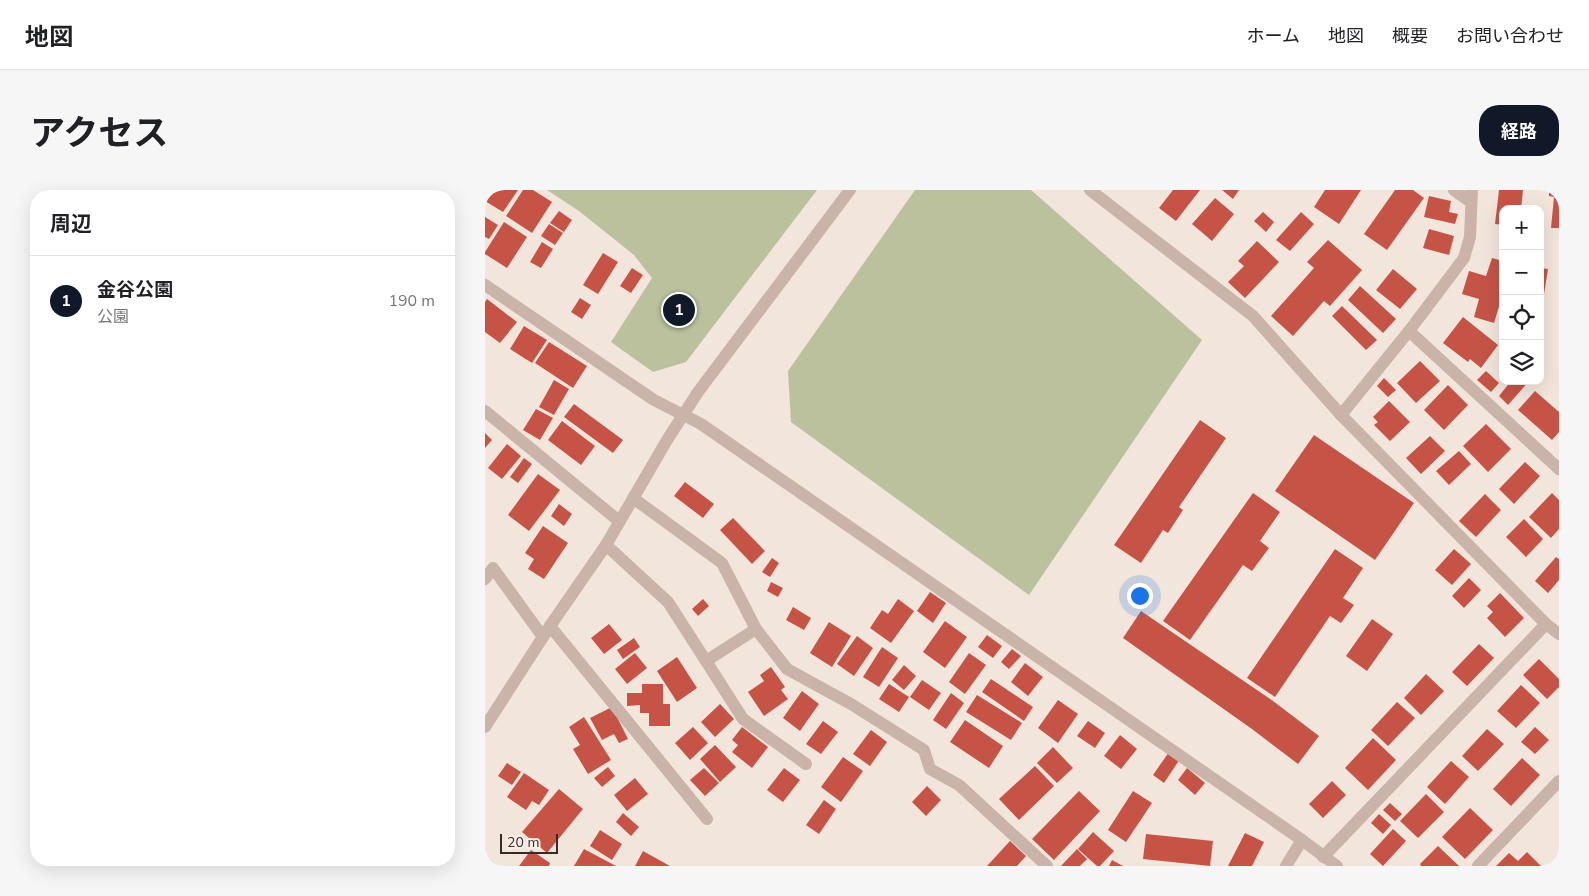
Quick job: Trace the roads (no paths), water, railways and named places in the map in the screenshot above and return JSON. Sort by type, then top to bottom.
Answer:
[{"type":"street","points":[[485,726],[550,626],[606,545],[682,415],[850,190]]},
{"type":"street","points":[[1090,190],[1253,316],[1341,415],[1546,624],[1559,634]]},
{"type":"street","points":[[1341,415],[1409,331],[1464,258],[1470,237],[1472,196],[1454,190]]},
{"type":"street","points":[[485,286],[654,400],[701,424],[1337,866]]},
{"type":"street","points":[[1409,331],[1559,469]]},
{"type":"street","points":[[485,411],[619,521]]},
{"type":"street","points":[[633,498],[722,563],[756,629],[787,668],[851,704],[924,750],[930,769],[959,785],[1047,866]]},
{"type":"street","points":[[606,545],[668,602],[743,719],[806,764]]},
{"type":"street","points":[[485,579],[493,568],[543,638]]},
{"type":"street","points":[[1323,856],[1546,624]]},
{"type":"street","points":[[550,626],[707,819]]},
{"type":"street","points":[[706,661],[756,629]]},
{"type":"street","points":[[1478,866],[1559,781]]},
{"type":"street","points":[[1286,866],[1302,840]]},
{"type":"street","points":[[485,864],[489,866]]},
{"type":"place","name":"金谷公園","points":[[679,310]]}]
